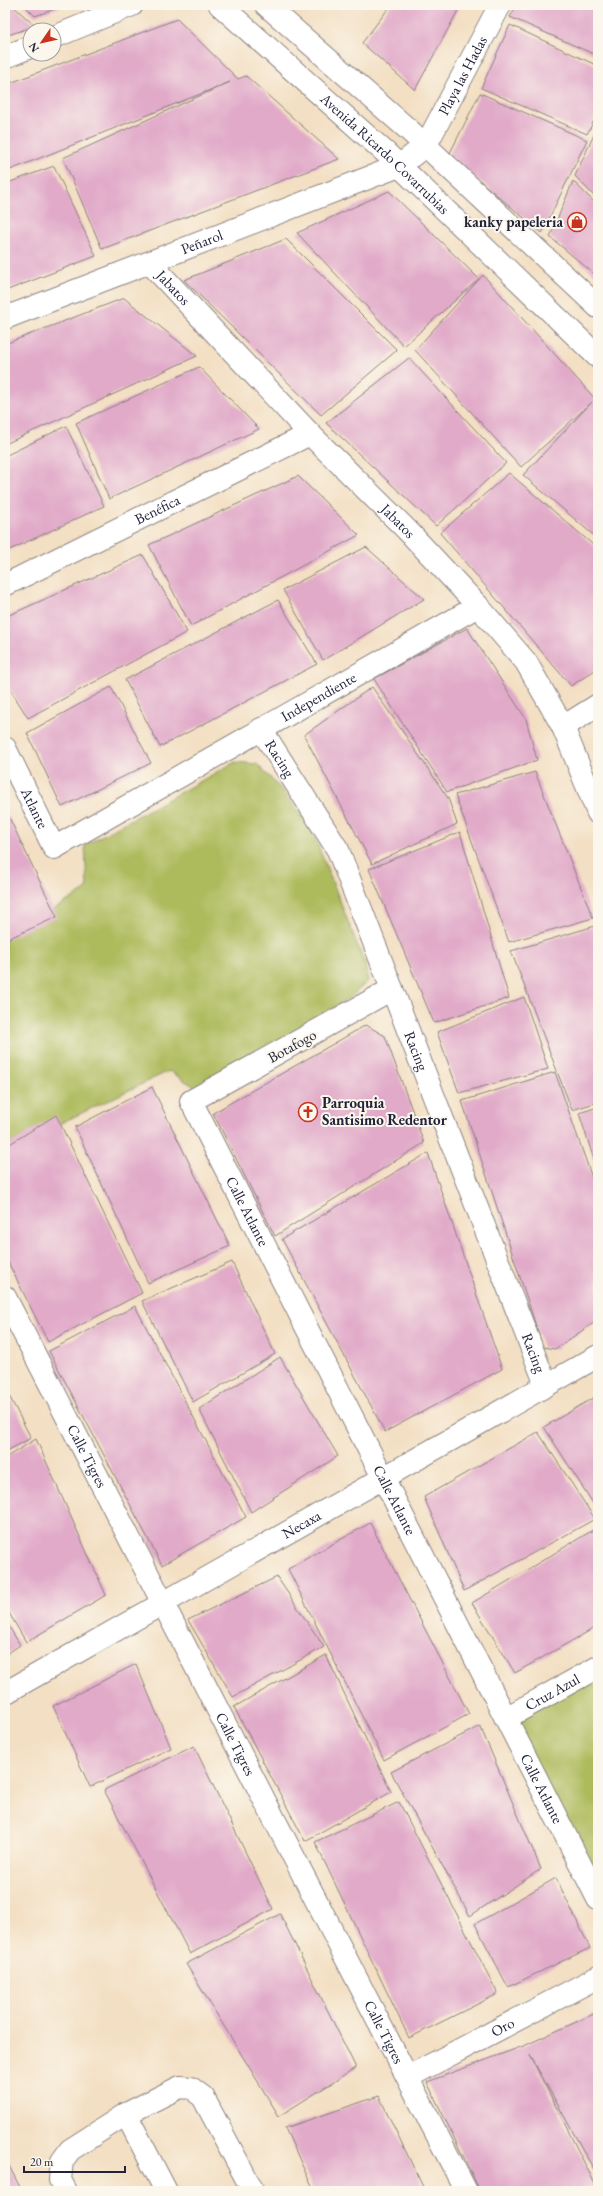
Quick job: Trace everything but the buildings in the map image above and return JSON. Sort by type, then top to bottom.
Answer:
[{"type":"street","points":[[62,34],[132,5]]},
{"type":"street","name":"Avenida Ricardo Covarrubias","points":[[220,5],[400,166],[598,357]]},
{"type":"street","name":"Avenida Ricardo Covarrubias","points":[[266,5],[426,145],[598,307]]},
{"type":"street","name":"Playa las Hadas","points":[[426,145],[500,5]]},
{"type":"street","points":[[5,57],[22,50]]},
{"type":"street","points":[[400,166],[426,145]]},
{"type":"street","name":"Peñarol","points":[[5,318],[400,166]]},
{"type":"street","name":"Jabatos","points":[[150,263],[310,434],[406,530],[478,606],[526,662],[563,727],[598,813]]},
{"type":"street","name":"Benéfica","points":[[5,585],[310,434]]},
{"type":"street","name":"Independiente","points":[[54,848],[478,606]]},
{"type":"street","points":[[563,727],[598,705]]},
{"type":"street","name":"Racing","points":[[261,729],[338,850],[546,1385]]},
{"type":"street","name":"Atlante","points":[[5,748],[54,848]]},
{"type":"street","name":"Botafogo","points":[[191,1101],[392,989]]},
{"type":"street","name":"Calle Atlante","points":[[191,1101],[598,1899]]},
{"type":"street","name":"Calle Tigres","points":[[5,1297],[466,2191]]},
{"type":"street","name":"Necaxa","points":[[5,1693],[598,1356]]},
{"type":"street","name":"Cruz Azul","points":[[506,1718],[598,1667]]},
{"type":"street","name":"Oro","points":[[408,2077],[598,1977]]},
{"type":"street","points":[[66,2191],[60,2180],[62,2161],[70,2150],[126,2114],[180,2087],[191,2088],[203,2097],[253,2191]]},
{"type":"street","points":[[126,2114],[166,2191]]},
{"type":"green space","points":[[235,762],[257,764],[280,788],[311,828],[365,964],[368,981],[351,997],[198,1089],[169,1071],[5,1150],[5,939],[87,889],[85,845]]},
{"type":"green space","points":[[598,1667],[598,1899],[506,1718]]},
{"type":"place","name":"kanky papeleria","points":[[577,222]]},
{"type":"place","name":"Parroquia Santisimo Redentor","points":[[308,1112]]}]
